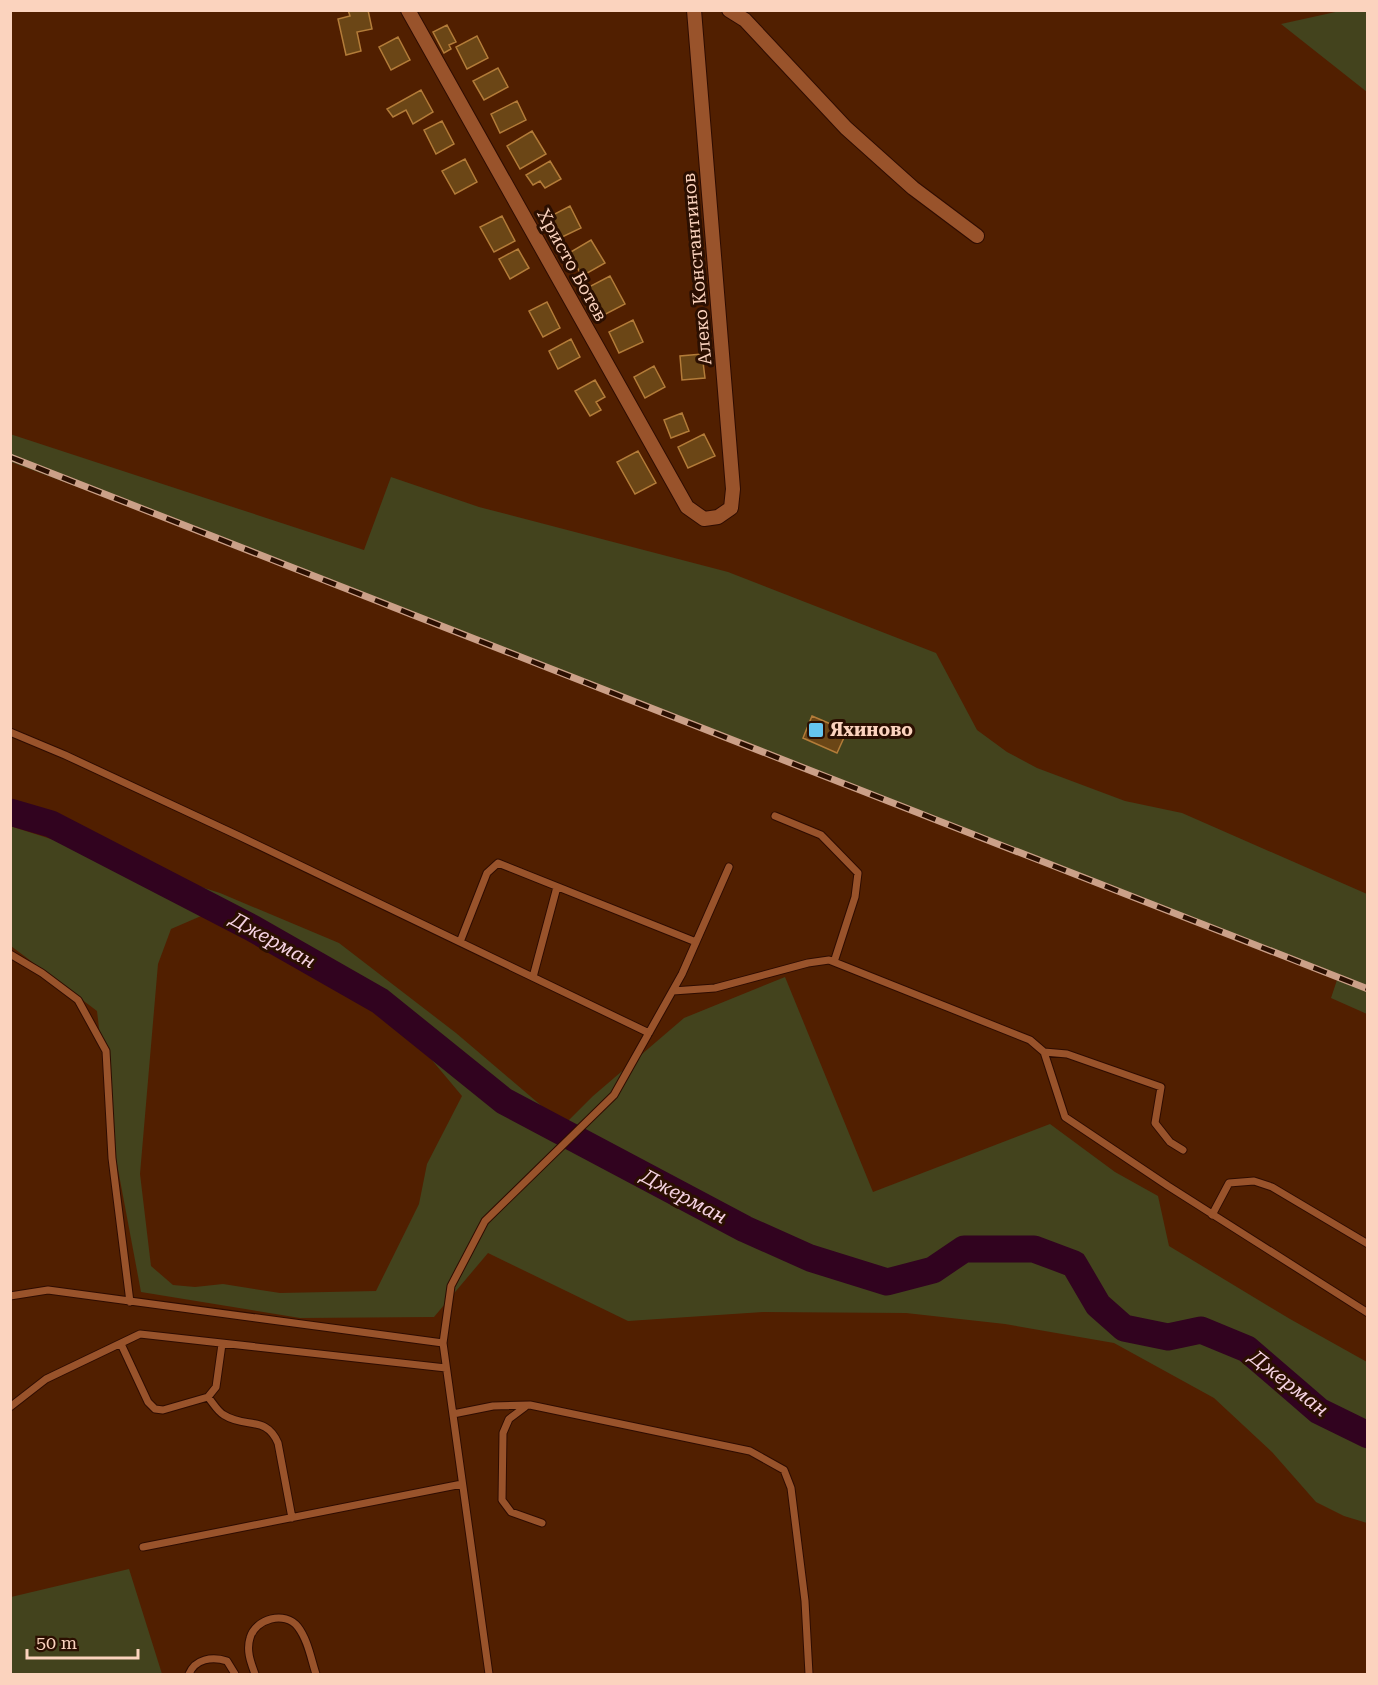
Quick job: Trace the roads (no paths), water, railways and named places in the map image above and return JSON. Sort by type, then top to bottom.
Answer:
[{"type":"street","name":"Христо Ботев","points":[[408,10],[687,507],[704,519],[718,518]]},
{"type":"street","name":"Алеко Константинов","points":[[694,10],[733,489],[730,508],[718,518]]},
{"type":"street","points":[[729,10],[753,27],[846,128],[913,188],[977,236]]},
{"type":"lane","points":[[10,732],[76,759],[649,1033]]},
{"type":"lane","points":[[775,816],[821,835],[858,873],[855,897],[834,962]]},
{"type":"lane","points":[[460,942],[491,867],[498,863],[696,942]]},
{"type":"lane","points":[[489,1674],[443,1343],[451,1286],[485,1221],[614,1095],[673,991],[729,867]]},
{"type":"lane","points":[[533,977],[557,887]]},
{"type":"lane","points":[[10,954],[42,973],[78,1000],[106,1051],[112,1158],[130,1302]]},
{"type":"lane","points":[[673,991],[715,988],[808,963],[834,962],[1030,1040],[1044,1052],[1065,1117],[1212,1215],[1368,1313]]},
{"type":"lane","points":[[1044,1052],[1067,1054],[1161,1087],[1155,1123],[1170,1142],[1183,1150]]},
{"type":"lane","points":[[1212,1215],[1229,1183],[1254,1181],[1272,1187],[1368,1244]]},
{"type":"lane","points":[[10,1296],[48,1290],[443,1343]]},
{"type":"lane","points":[[10,1407],[46,1379],[140,1334],[446,1368]]},
{"type":"lane","points":[[121,1344],[148,1402],[155,1409],[163,1410],[208,1397],[216,1388],[222,1344]]},
{"type":"lane","points":[[208,1397],[223,1415],[264,1425],[273,1432],[278,1443],[292,1518]]},
{"type":"lane","points":[[453,1414],[493,1406],[530,1405],[750,1451],[784,1470],[791,1488],[805,1601],[809,1674]]},
{"type":"lane","points":[[530,1405],[519,1409],[509,1419],[503,1433],[502,1500],[511,1512],[542,1522]]},
{"type":"lane","points":[[143,1547],[462,1484]]},
{"type":"lane","points":[[255,1674],[249,1654],[249,1641],[253,1629],[270,1619],[285,1617],[297,1625],[305,1639],[316,1674]]},
{"type":"lane","points":[[189,1674],[196,1663],[210,1659],[227,1661],[235,1674]]},
{"type":"waterway","name":"Джерман","points":[[10,812],[51,824],[252,928],[380,1001],[504,1101],[745,1229],[810,1258],[887,1282],[933,1270],[964,1249],[1034,1249],[1074,1264],[1098,1305],[1124,1328],[1168,1337],[1201,1330],[1247,1349],[1319,1411],[1368,1435]]},
{"type":"railway","points":[[10,457],[1368,989]]},
{"type":"place","name":"Яхиново","points":[[816,730]]}]
